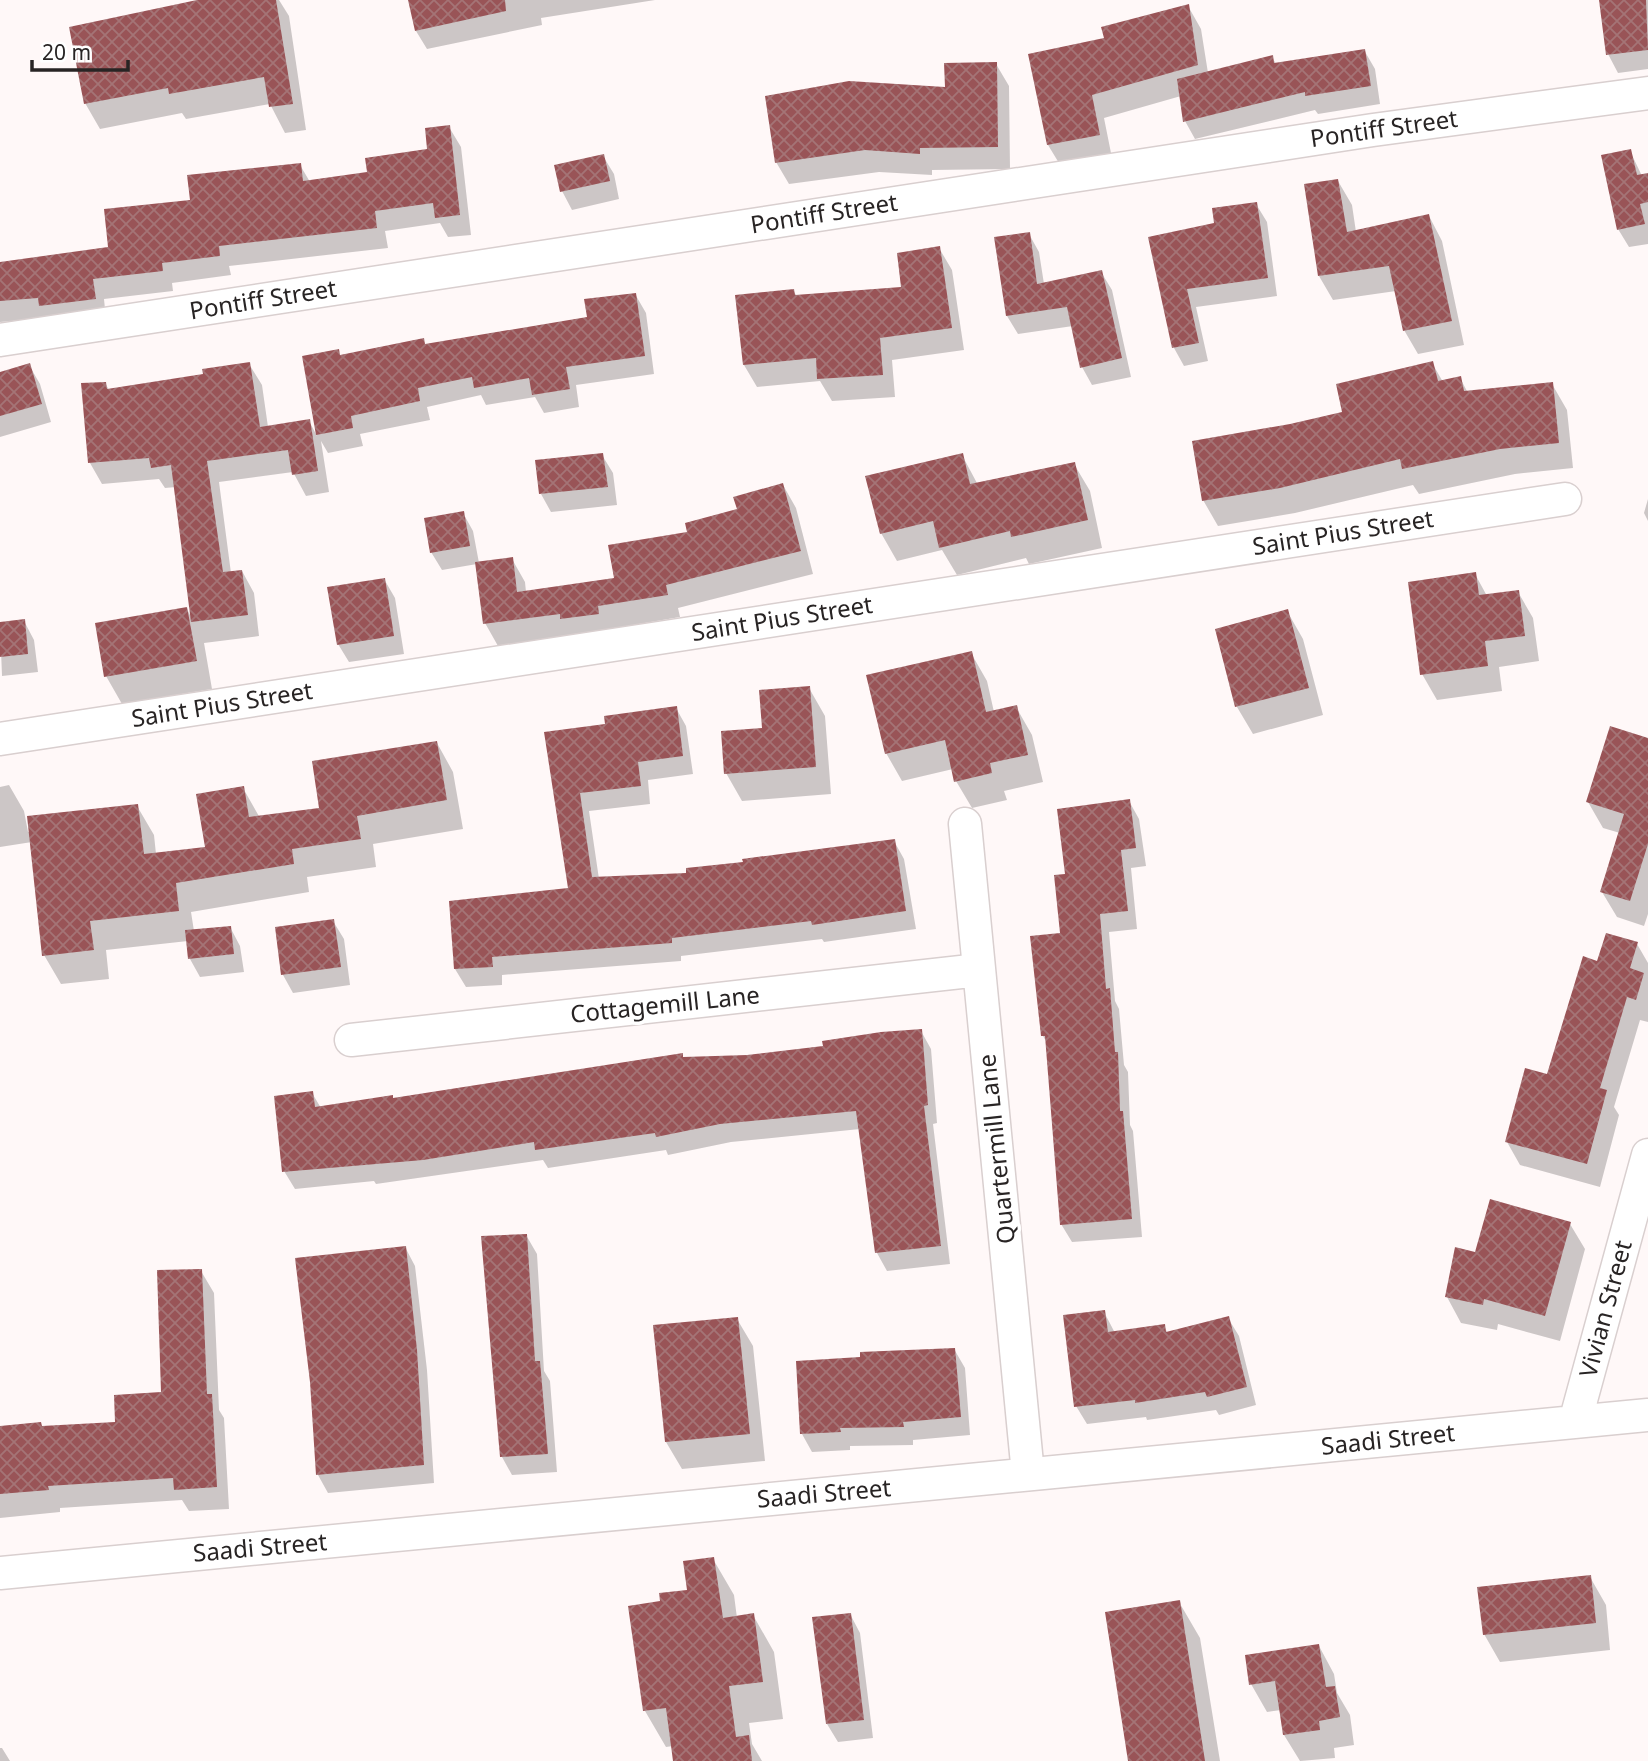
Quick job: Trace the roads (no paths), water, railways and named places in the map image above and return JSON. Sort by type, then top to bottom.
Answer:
[{"type":"street","name":"Pontiff Street","points":[[0,340],[1373,130],[1648,93]]},
{"type":"street","name":"Saint Pius Street","points":[[0,739],[1565,499]]},
{"type":"street","name":"Quartermill Lane","points":[[965,824],[1028,1474]]},
{"type":"street","name":"Cottagemill Lane","points":[[351,1040],[979,970]]},
{"type":"street","name":"Vivian Street","points":[[1575,1422],[1648,1155]]},
{"type":"street","name":"Saadi Street","points":[[0,1573],[1648,1415]]}]
